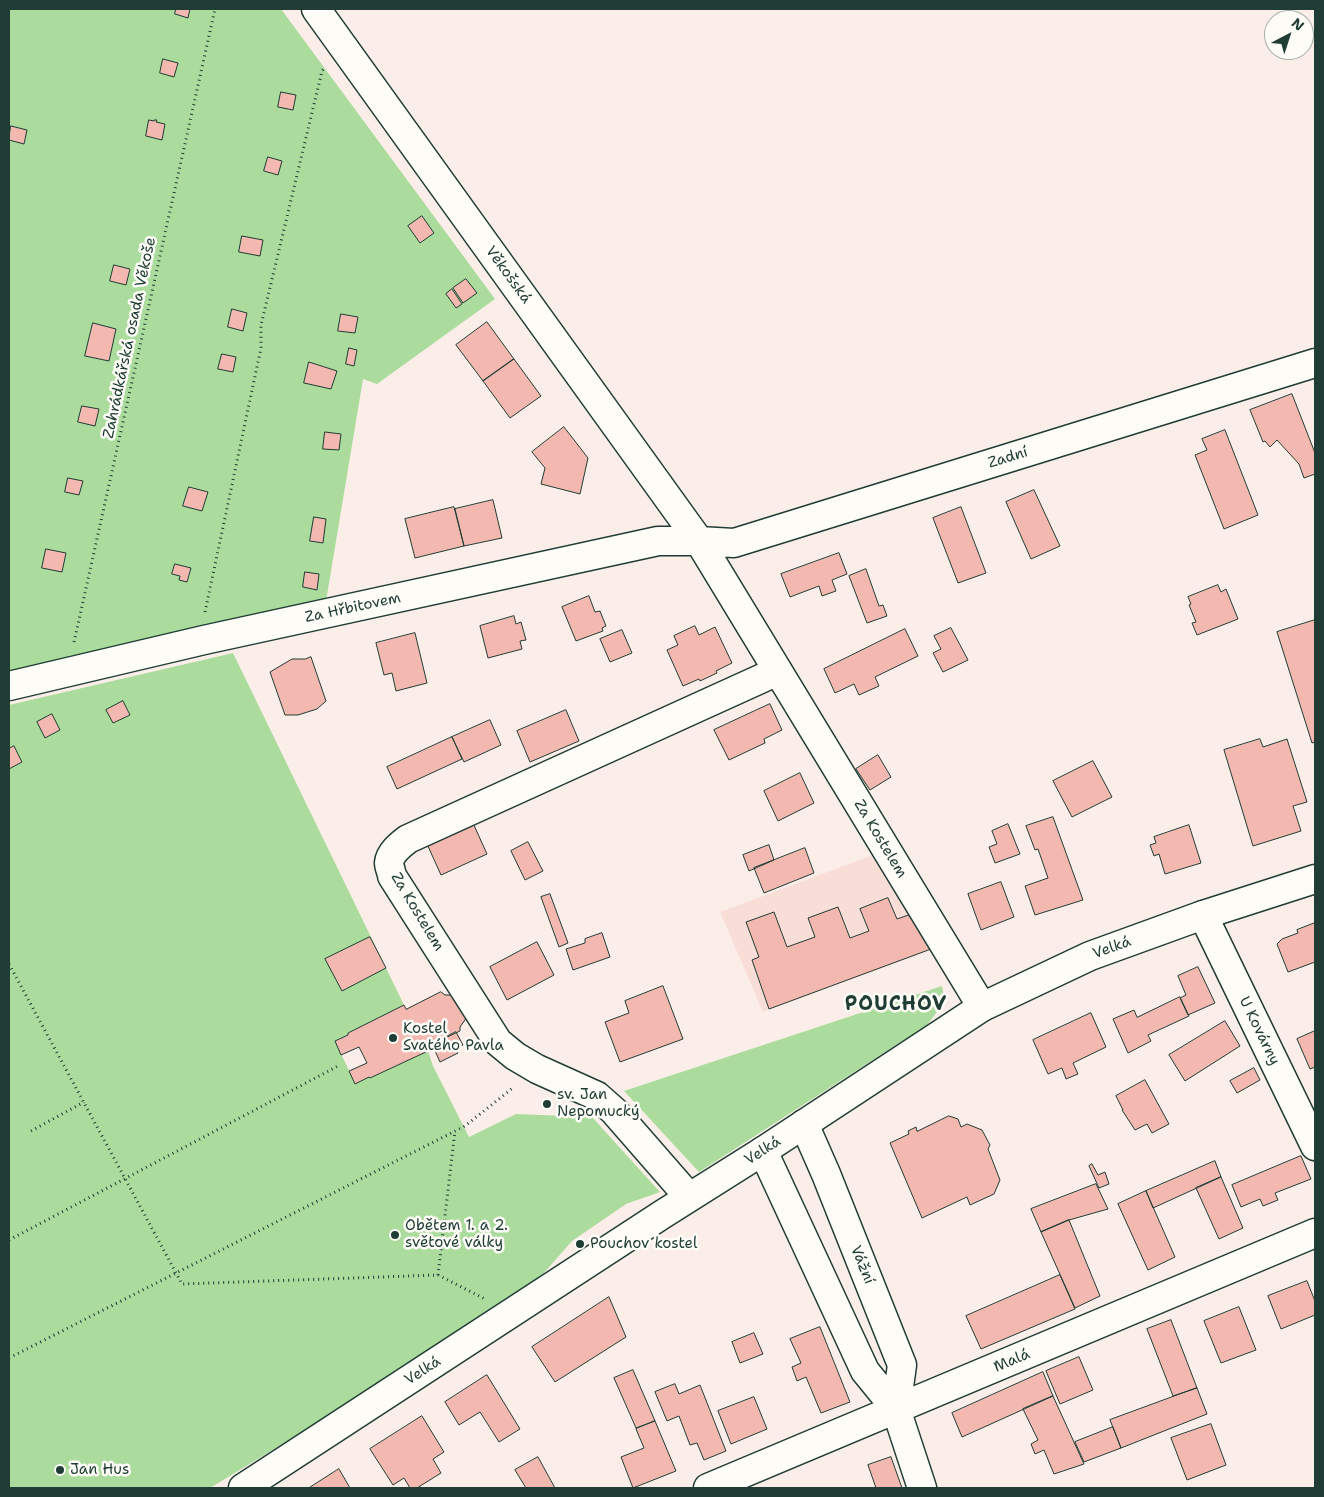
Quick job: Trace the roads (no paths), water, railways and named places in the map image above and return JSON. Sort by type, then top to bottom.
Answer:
[{"type":"street","name":"Věkošská","points":[[316,9],[699,541]]},
{"type":"street","name":"Zadní","points":[[699,541],[734,544],[1315,363]]},
{"type":"street","name":"Za Hřbitovem","points":[[9,686],[204,640],[658,541],[699,541]]},
{"type":"street","name":"Za Kostelem","points":[[699,541],[982,1007]]},
{"type":"street","name":"Za Kostelem","points":[[689,1198],[597,1096],[537,1069],[515,1056],[498,1042],[392,876],[389,864],[398,846],[408,839],[778,671]]},
{"type":"street","name":"Velká","points":[[243,1488],[982,1007],[1090,956],[1203,915],[1315,879]]},
{"type":"street","name":"U Kovárny","points":[[1203,915],[1315,1146]]},
{"type":"street","name":"Vážní","points":[[804,1124],[826,1174],[902,1365],[896,1409]]},
{"type":"street","name":"Vážní","points":[[763,1151],[865,1371],[896,1409],[922,1488]]},
{"type":"street","name":"Malá","points":[[708,1488],[1315,1233]]},
{"type":"place","name":"Kostel Svatého Pavla","points":[[393,1038]]},
{"type":"place","name":"sv. Jan Nepomucký","points":[[547,1104]]},
{"type":"place","name":"Obětem 1. a 2. světové války","points":[[395,1235]]},
{"type":"place","name":"Pouchov kostel","points":[[580,1244]]},
{"type":"place","name":"Jan Hus","points":[[60,1470]]},
{"type":"district","name":"POUCHOV","points":[[896,1005]]}]
